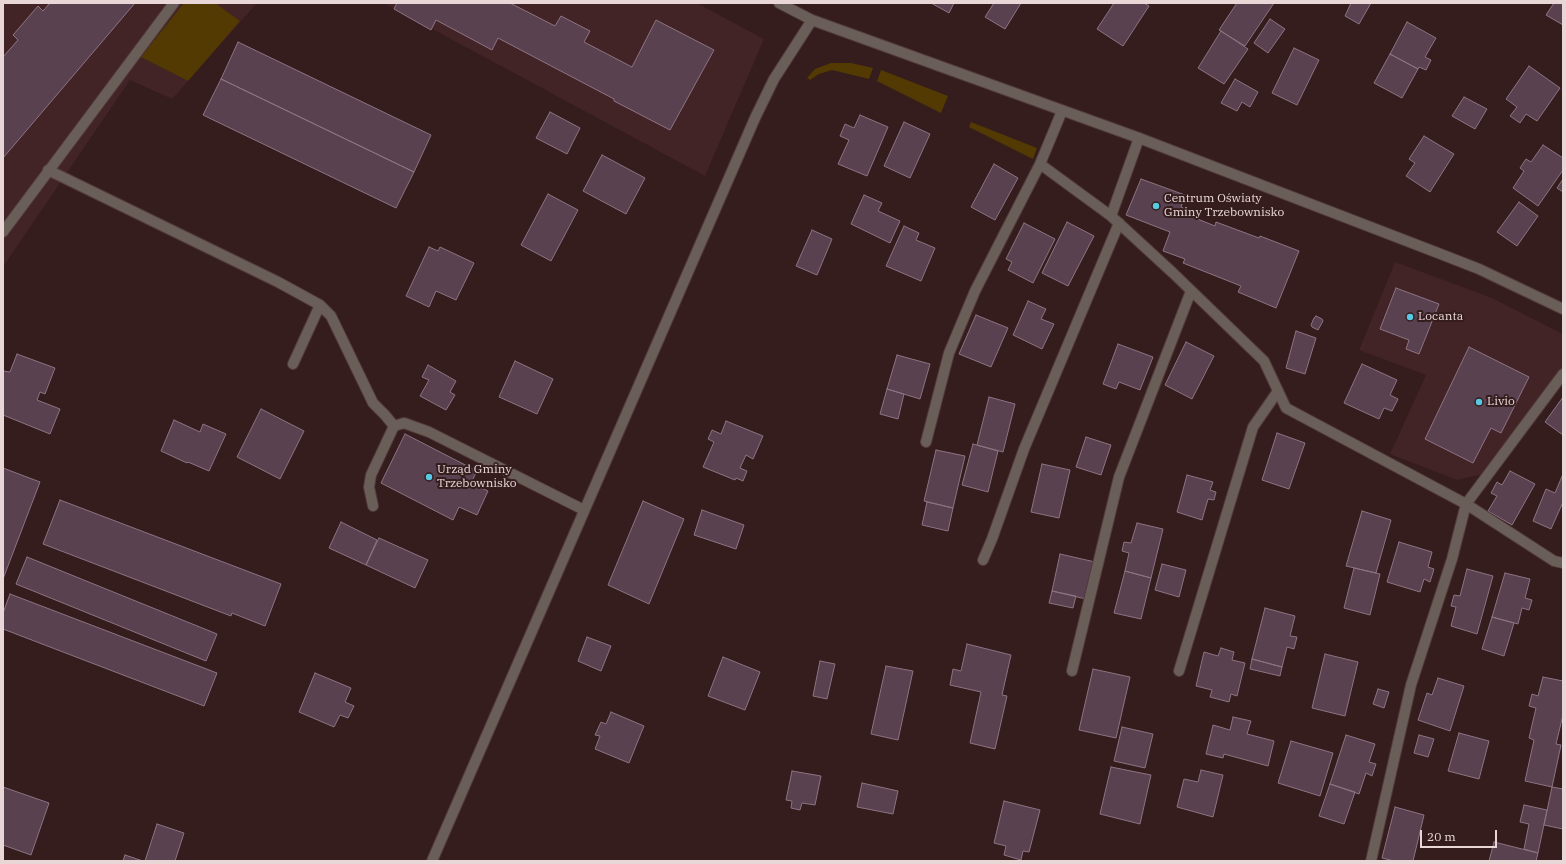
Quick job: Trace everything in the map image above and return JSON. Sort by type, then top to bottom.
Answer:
[{"type":"street","points":[[3,232],[174,3]]},
{"type":"street","points":[[779,3],[812,20],[1139,138],[1479,269],[1563,309]]},
{"type":"street","points":[[432,861],[755,118],[774,79],[812,20]]},
{"type":"street","points":[[926,442],[949,353],[975,291],[1040,164],[1062,111]]},
{"type":"street","points":[[1111,216],[1139,138]]},
{"type":"street","points":[[1040,164],[1119,223],[1264,362],[1286,408],[1466,504],[1554,561],[1563,563]]},
{"type":"street","points":[[48,170],[278,282],[320,305],[331,316],[373,402],[386,415],[394,426]]},
{"type":"street","points":[[983,560],[1024,449],[1119,223]]},
{"type":"street","points":[[1072,671],[1119,477],[1191,291]]},
{"type":"street","points":[[293,364],[320,305]]},
{"type":"street","points":[[1372,861],[1411,685],[1452,559],[1466,504],[1563,374]]},
{"type":"street","points":[[1179,671],[1253,427],[1278,391]]},
{"type":"street","points":[[373,506],[369,487],[371,475],[394,426],[404,423],[429,432],[584,510]]},
{"type":"shaded area","points":[[3,3],[257,3],[172,99],[130,80],[3,267]]},
{"type":"shaded area","points":[[184,3],[215,3],[240,21],[188,81],[141,57]]},
{"type":"shaded area","points":[[384,3],[697,3],[764,39],[705,176]]},
{"type":"shaded area","points":[[831,63],[851,63],[873,68],[869,79],[832,70],[819,74],[810,80],[807,78],[815,69]]},
{"type":"shaded area","points":[[881,70],[948,96],[941,113],[877,81]]},
{"type":"shaded area","points":[[971,122],[1037,148],[1033,159],[969,127]]},
{"type":"shaded area","points":[[1395,262],[1492,298],[1563,334],[1563,382],[1483,474],[1457,480],[1390,454],[1426,375],[1359,350]]},
{"type":"building","points":[[50,3],[135,3],[3,158],[3,57],[18,40],[13,35],[38,6],[43,11]]},
{"type":"building","points":[[397,3],[510,3],[555,26],[561,16],[590,31],[584,42],[632,67],[656,20],[714,50],[670,130],[498,38],[492,50],[436,20],[431,30],[394,9]]},
{"type":"building","points":[[931,3],[954,3],[949,13]]},
{"type":"building","points":[[994,3],[1021,3],[1005,29],[985,17]]},
{"type":"building","points":[[1114,3],[1144,3],[1149,6],[1123,46],[1097,29]]},
{"type":"building","points":[[1237,3],[1274,3],[1245,46],[1219,30]]},
{"type":"building","points":[[1351,3],[1371,3],[1359,24],[1345,16]]},
{"type":"building","points":[[1554,3],[1563,3],[1563,25],[1546,15]]},
{"type":"building","points":[[1270,19],[1285,29],[1268,53],[1254,43]]},
{"type":"building","points":[[1407,22],[1436,38],[1425,57],[1431,60],[1426,70],[1419,67],[1418,69],[1390,54]]},
{"type":"building","points":[[1221,31],[1248,49],[1224,84],[1198,68]]},
{"type":"building","points":[[238,42],[431,135],[414,172],[221,79]]},
{"type":"building","points":[[1294,48],[1319,60],[1297,105],[1272,93]]},
{"type":"building","points":[[1390,54],[1418,69],[1402,98],[1374,83]]},
{"type":"building","points":[[1529,66],[1560,88],[1537,121],[1526,114],[1520,123],[1510,116],[1517,107],[1506,99]]},
{"type":"building","points":[[221,79],[414,172],[396,208],[203,115]]},
{"type":"building","points":[[1235,79],[1258,92],[1250,107],[1242,102],[1237,111],[1221,103]]},
{"type":"building","points":[[1464,97],[1487,109],[1475,129],[1452,116]]},
{"type":"building","points":[[550,112],[580,128],[567,154],[536,138]]},
{"type":"building","points":[[860,115],[888,127],[867,176],[838,164],[849,140],[840,136],[845,124],[854,128]]},
{"type":"building","points":[[904,122],[930,134],[910,178],[884,166]]},
{"type":"building","points":[[1424,136],[1454,154],[1430,192],[1406,176],[1415,163],[1409,159]]},
{"type":"building","points":[[1543,145],[1563,158],[1563,170],[1538,206],[1513,188],[1524,171],[1520,168],[1526,159],[1531,162]]},
{"type":"building","points":[[602,155],[645,178],[626,214],[583,191]]},
{"type":"building","points":[[994,164],[1018,178],[995,220],[971,207]]},
{"type":"building","points":[[1141,179],[1185,195],[1181,207],[1196,214],[1195,218],[1215,226],[1216,222],[1259,238],[1260,236],[1299,251],[1276,308],[1238,292],[1241,286],[1183,263],[1185,259],[1163,251],[1170,232],[1126,215]]},
{"type":"building","points":[[1563,179],[1563,192],[1557,188]]},
{"type":"building","points":[[548,194],[578,210],[551,261],[521,245]]},
{"type":"building","points":[[864,195],[882,203],[878,211],[900,221],[890,243],[851,224]]},
{"type":"building","points":[[1519,202],[1538,216],[1517,246],[1497,232]]},
{"type":"building","points":[[1067,222],[1094,236],[1068,286],[1042,273]]},
{"type":"building","points":[[1024,223],[1055,239],[1033,283],[1008,270],[1012,262],[1006,259]]},
{"type":"building","points":[[904,226],[919,233],[916,240],[935,248],[921,281],[886,266]]},
{"type":"building","points":[[812,230],[832,239],[817,275],[796,266]]},
{"type":"building","points":[[429,247],[438,251],[440,247],[474,263],[456,300],[436,291],[429,307],[406,296]]},
{"type":"building","name":"Locanta","points":[[1396,288],[1439,304],[1419,354],[1406,349],[1409,340],[1380,329]]},
{"type":"building","points":[[1028,301],[1046,309],[1041,319],[1054,324],[1042,349],[1013,335]]},
{"type":"building","points":[[976,315],[1008,328],[991,367],[959,354]]},
{"type":"building","points":[[1316,316],[1323,321],[1318,330],[1311,325]]},
{"type":"building","points":[[1296,331],[1316,338],[1305,374],[1286,368]]},
{"type":"building","points":[[1186,342],[1214,356],[1192,399],[1165,385]]},
{"type":"building","points":[[1118,344],[1153,357],[1140,390],[1119,382],[1116,389],[1103,384]]},
{"type":"building","name":"Livio","points":[[1469,347],[1529,377],[1501,433],[1491,428],[1473,463],[1425,439]]},
{"type":"building","points":[[17,354],[55,368],[45,394],[40,392],[37,400],[60,409],[50,434],[3,415],[3,371],[10,372]]},
{"type":"building","points":[[897,355],[930,364],[920,399],[887,389]]},
{"type":"building","points":[[515,361],[553,379],[537,414],[499,397]]},
{"type":"building","points":[[1362,364],[1397,380],[1390,395],[1398,399],[1392,411],[1384,408],[1379,419],[1344,403]]},
{"type":"building","points":[[428,365],[456,381],[450,392],[455,395],[446,410],[420,396],[429,380],[422,377]]},
{"type":"building","points":[[887,389],[904,394],[898,419],[880,414]]},
{"type":"building","points":[[989,397],[1015,404],[1003,452],[977,445]]},
{"type":"building","points":[[1563,397],[1563,435],[1545,422]]},
{"type":"building","points":[[261,409],[304,431],[280,479],[237,457]]},
{"type":"building","points":[[174,420],[200,432],[203,424],[226,434],[209,471],[161,451]]},
{"type":"building","points":[[726,421],[763,436],[753,459],[746,455],[740,468],[747,471],[743,481],[736,478],[735,480],[703,467],[714,442],[708,439],[712,430],[721,434]]},
{"type":"building","points":[[1277,433],[1305,443],[1289,489],[1262,480]]},
{"type":"building","name":"Urząd Gminy Trzebownisko","points":[[405,434],[477,471],[471,483],[488,491],[477,515],[459,507],[453,520],[381,483]]},
{"type":"building","points":[[1086,437],[1111,445],[1101,475],[1076,467]]},
{"type":"building","points":[[973,444],[998,451],[988,492],[962,485]]},
{"type":"building","points":[[936,450],[965,456],[953,508],[924,501]]},
{"type":"building","points":[[1042,464],[1070,470],[1059,518],[1031,512]]},
{"type":"building","points":[[3,468],[40,482],[3,579]]},
{"type":"building","points":[[1510,471],[1535,484],[1512,525],[1488,511],[1497,496],[1491,493],[1497,482],[1502,485]]},
{"type":"building","points":[[1563,474],[1563,502],[1551,529],[1533,521],[1546,489],[1555,493]]},
{"type":"building","points":[[1187,475],[1213,482],[1210,490],[1216,492],[1214,500],[1208,499],[1202,520],[1177,512]]},
{"type":"building","points":[[60,500],[281,584],[265,626],[232,613],[231,616],[43,544]]},
{"type":"building","points":[[643,501],[684,519],[649,604],[608,585]]},
{"type":"building","points":[[927,502],[953,508],[948,531],[922,525]]},
{"type":"building","points":[[702,510],[744,525],[736,549],[694,535]]},
{"type":"building","points":[[1362,511],[1391,520],[1376,573],[1346,566]]},
{"type":"building","points":[[341,522],[377,540],[366,565],[329,548]]},
{"type":"building","points":[[1137,523],[1163,529],[1151,578],[1125,571],[1129,553],[1122,551],[1124,542],[1131,543]]},
{"type":"building","points":[[379,538],[428,560],[415,588],[366,565]]},
{"type":"building","points":[[1399,542],[1432,552],[1428,567],[1434,569],[1430,582],[1424,579],[1420,592],[1387,582]]},
{"type":"building","points":[[1060,554],[1095,562],[1086,599],[1052,591]]},
{"type":"building","points":[[27,557],[217,634],[206,661],[16,584]]},
{"type":"building","points":[[1162,564],[1186,570],[1179,597],[1155,590]]},
{"type":"building","points":[[1354,568],[1380,574],[1370,615],[1344,608]]},
{"type":"building","points":[[1467,569],[1493,576],[1477,634],[1451,626],[1456,607],[1451,606],[1454,595],[1460,596]]},
{"type":"building","points":[[1125,571],[1151,578],[1141,619],[1114,613]]},
{"type":"building","points":[[1505,573],[1530,579],[1525,598],[1532,600],[1529,610],[1522,608],[1518,624],[1492,617]]},
{"type":"building","points":[[1052,591],[1076,596],[1073,608],[1049,603]]},
{"type":"building","points":[[10,594],[217,673],[204,706],[3,629],[3,613]]},
{"type":"building","points":[[1265,608],[1295,616],[1290,636],[1297,637],[1294,649],[1287,647],[1282,667],[1252,659]]},
{"type":"building","points":[[1492,617],[1514,623],[1504,656],[1482,649]]},
{"type":"building","points":[[587,637],[611,646],[601,671],[578,661]]},
{"type":"building","points":[[967,644],[1011,655],[1002,695],[1007,696],[995,749],[970,743],[981,692],[950,685],[953,669],[961,671]]},
{"type":"building","points":[[1221,648],[1234,652],[1232,660],[1245,663],[1237,696],[1231,694],[1229,702],[1210,697],[1212,690],[1196,686],[1204,652],[1218,656]]},
{"type":"building","points":[[1325,654],[1358,662],[1345,716],[1312,708]]},
{"type":"building","points":[[723,657],[760,672],[745,710],[708,696]]},
{"type":"building","points":[[1252,659],[1282,667],[1280,676],[1250,669]]},
{"type":"building","points":[[820,661],[835,664],[827,699],[813,696]]},
{"type":"building","points":[[886,666],[913,671],[898,740],[871,734]]},
{"type":"building","points":[[1093,669],[1130,677],[1116,738],[1079,730]]},
{"type":"building","points":[[315,673],[351,688],[345,702],[354,706],[348,718],[340,715],[334,727],[299,712]]},
{"type":"building","points":[[1543,677],[1563,681],[1563,715],[1556,744],[1561,745],[1552,787],[1525,781],[1534,740],[1529,738],[1536,708],[1529,706],[1532,694],[1538,696]]},
{"type":"building","points":[[1438,678],[1464,686],[1450,731],[1418,720],[1427,693],[1432,695]]},
{"type":"building","points":[[1378,689],[1389,692],[1384,708],[1373,704]]},
{"type":"building","points":[[611,712],[644,726],[629,763],[595,749],[600,736],[595,735],[601,722],[606,724]]},
{"type":"building","points":[[1233,717],[1251,721],[1247,734],[1274,741],[1268,766],[1224,754],[1223,758],[1206,754],[1213,725],[1230,730]]},
{"type":"building","points":[[1122,727],[1153,734],[1145,768],[1114,761]]},
{"type":"building","points":[[1459,733],[1489,741],[1479,779],[1448,771]]},
{"type":"building","points":[[1346,735],[1375,744],[1369,762],[1376,764],[1372,776],[1366,773],[1359,794],[1330,784]]},
{"type":"building","points":[[1419,735],[1434,739],[1428,757],[1414,753]]},
{"type":"building","points":[[1291,741],[1333,753],[1320,796],[1278,783]]},
{"type":"building","points":[[1111,767],[1151,775],[1140,824],[1100,814]]},
{"type":"building","points":[[1201,770],[1223,775],[1213,817],[1177,807],[1184,779],[1198,782]]},
{"type":"building","points":[[792,771],[821,776],[815,805],[802,803],[800,810],[791,808],[792,801],[786,800]]},
{"type":"building","points":[[862,783],[898,791],[893,814],[857,807]]},
{"type":"building","points":[[1330,784],[1355,792],[1344,824],[1319,816]]},
{"type":"building","points":[[3,787],[49,803],[31,855],[3,845]]},
{"type":"building","points":[[1552,787],[1563,789],[1563,829],[1544,825]]},
{"type":"building","points":[[1004,801],[1040,810],[1029,852],[1023,851],[1021,860],[1004,855],[1006,846],[994,843]]},
{"type":"building","points":[[1524,805],[1547,810],[1538,853],[1524,849],[1529,824],[1520,822]]},
{"type":"building","points":[[1395,807],[1424,815],[1413,861],[1394,861],[1382,858]]},
{"type":"building","points":[[157,824],[184,833],[175,861],[145,861]]},
{"type":"building","points":[[1494,842],[1538,853],[1536,861],[1489,861]]},
{"type":"building","points":[[125,855],[143,861],[123,861]]},
{"type":"place","name":"Centrum Oświaty Gminy Trzebownisko","points":[[1156,206]]},
{"type":"place","name":"Locanta","points":[[1410,317]]},
{"type":"place","name":"Livio","points":[[1479,402]]},
{"type":"place","name":"Urząd Gminy Trzebownisko","points":[[429,477]]}]
